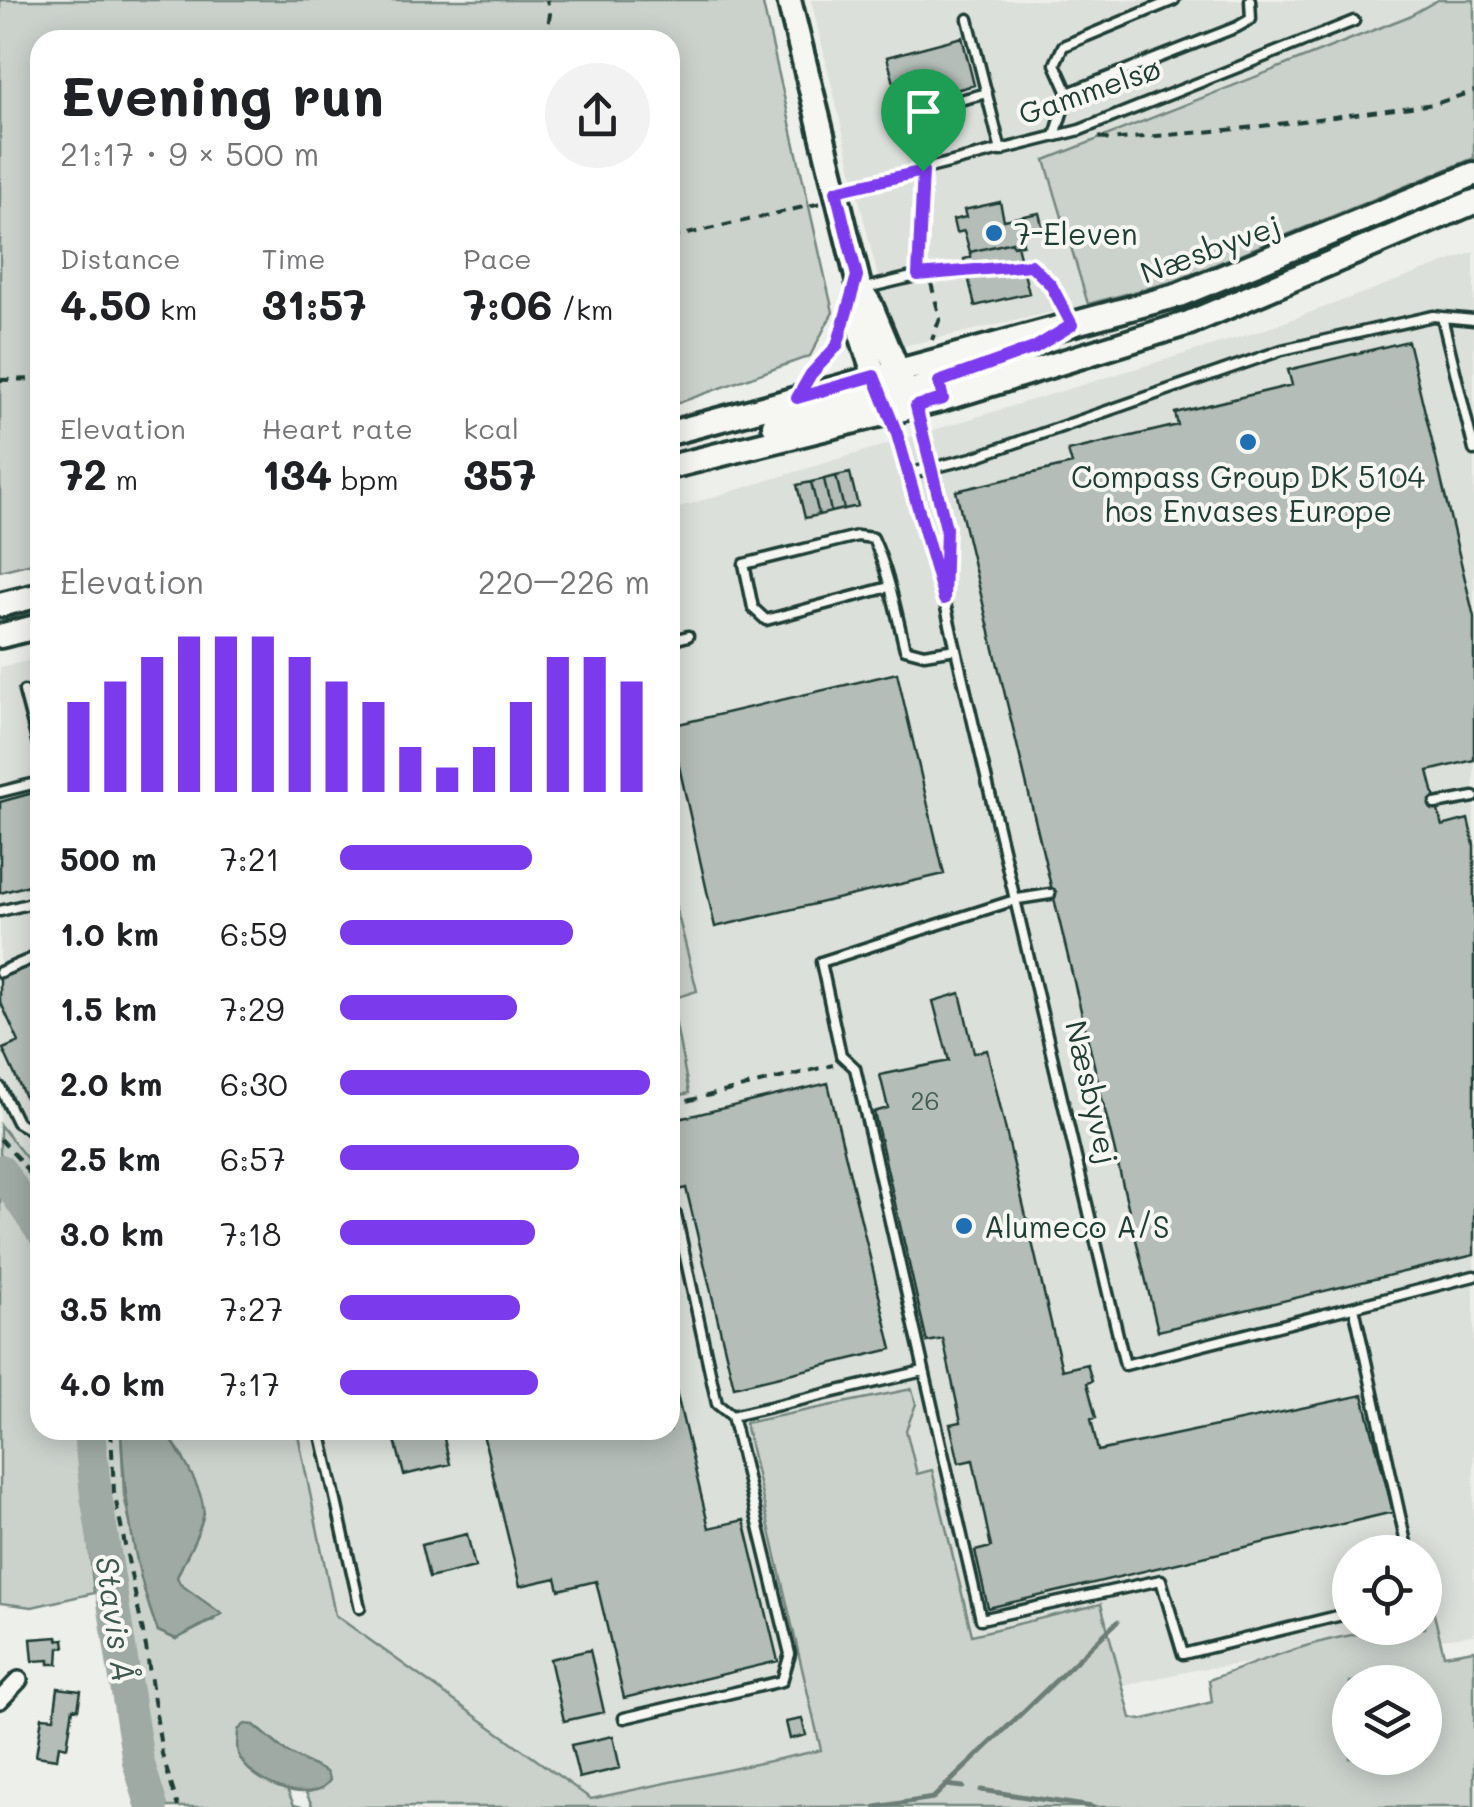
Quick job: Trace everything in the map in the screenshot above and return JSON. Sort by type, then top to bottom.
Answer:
[{"type":"street","points":[[789,0],[860,289],[870,304],[885,388],[912,399],[1034,348],[1072,325]]},
{"type":"street","name":"Næsbyvej","points":[[680,464],[885,388],[933,361],[1179,295],[1474,174]]},
{"type":"street","name":"Næsbyvej","points":[[680,430],[797,398],[885,388],[912,399],[1189,323],[1474,202]]},
{"type":"street","points":[[0,604],[30,597]]},
{"type":"street","points":[[0,636],[30,628]]},
{"type":"street","points":[[0,1700],[19,1680]]},
{"type":"lane","points":[[1055,136],[1068,93],[1056,64],[1063,46],[1174,0]]},
{"type":"lane","points":[[1068,93],[1251,19],[1250,0]]},
{"type":"lane","points":[[968,18],[1001,151]]},
{"type":"lane","name":"Gammelsø","points":[[836,191],[1080,130],[1354,20]]},
{"type":"lane","points":[[910,113],[986,93]]},
{"type":"lane","points":[[918,275],[923,171]]},
{"type":"lane","points":[[860,289],[928,273],[1031,265],[1051,285],[1072,325]]},
{"type":"lane","points":[[908,474],[972,458],[1282,350],[1433,316],[1474,320]]},
{"type":"lane","points":[[1442,317],[1474,450]]},
{"type":"lane","name":"Næsbyvej","points":[[885,388],[944,599],[1018,900],[1125,1365],[1474,1276]]},
{"type":"lane","name":"Næsbyvej","points":[[912,399],[946,528],[944,599]]},
{"type":"lane","points":[[889,587],[766,620],[753,608],[744,564],[857,536],[873,538],[889,587],[905,650],[924,654],[956,649]]},
{"type":"lane","points":[[680,638],[688,636]]},
{"type":"lane","points":[[24,691],[30,714]]},
{"type":"lane","points":[[0,792],[30,784]]},
{"type":"lane","points":[[1435,804],[1474,798]]},
{"type":"lane","points":[[1050,894],[1018,900],[821,962],[840,1055],[855,1068],[982,1619],[1161,1580],[1182,1654],[1332,1616]]},
{"type":"lane","points":[[0,911],[30,904]]},
{"type":"lane","points":[[0,972],[30,959]]},
{"type":"lane","points":[[0,1086],[17,1122],[30,1128]]},
{"type":"lane","points":[[624,1718],[782,1681],[790,1654],[732,1416],[717,1404],[680,1234]]},
{"type":"lane","points":[[1354,1306],[1404,1535]]},
{"type":"lane","points":[[732,1416],[923,1371]]},
{"type":"lane","points":[[322,1440],[360,1608]]},
{"type":"path","points":[[547,0],[548,30]]},
{"type":"path","points":[[1080,130],[1108,140],[1238,130],[1434,104],[1474,92]]},
{"type":"path","points":[[680,236],[823,203],[836,191]]},
{"type":"path","points":[[928,273],[940,318],[932,338],[933,361]]},
{"type":"path","points":[[797,398],[811,374],[837,346],[842,329]]},
{"type":"path","points":[[0,380],[30,380]]},
{"type":"path","points":[[680,1103],[847,1062]]},
{"type":"path","points":[[0,1139],[30,1176]]},
{"type":"path","points":[[111,1440],[114,1492],[146,1647],[162,1754],[178,1807]]},
{"type":"shaded area","points":[[0,0],[762,0],[833,312],[810,356],[680,402],[680,30],[30,30],[30,564],[0,571]]},
{"type":"shaded area","points":[[811,0],[1438,0],[1407,17],[1045,161],[1088,304],[895,348]]},
{"type":"shaded area","points":[[1438,0],[1474,0],[1474,158],[1175,281],[1088,304],[1045,160],[1407,17]]},
{"type":"shaded area","points":[[1474,252],[1474,1635],[1442,1639],[1442,1535],[1332,1535],[1332,1645],[1394,1645],[1195,1670],[591,1799],[335,1615],[299,1440],[680,1440],[680,507],[1263,330]]},
{"type":"shaded area","points":[[30,660],[30,1162],[0,1125],[0,667]]},
{"type":"shaded area","points":[[680,923],[697,991],[680,996]]},
{"type":"shaded area","points":[[680,1046],[689,1093],[680,1095]]},
{"type":"shaded area","points":[[0,1125],[30,1162],[30,1198],[17,1174],[0,1153]]},
{"type":"shaded area","points":[[0,1191],[30,1239],[30,1440],[78,1440],[94,1593],[32,1607],[0,1603]]},
{"type":"shaded area","points":[[912,1389],[916,1404],[906,1430],[917,1474],[932,1470],[972,1635],[1101,1604],[1131,1718],[1141,1720],[1212,1702],[1209,1680],[1332,1639],[1332,1645],[1442,1645],[1444,1655],[1474,1650],[1474,1807],[308,1807],[312,1805],[286,1752],[260,1730],[294,1805],[302,1807],[164,1807],[146,1737],[112,1538],[101,1440],[121,1440],[124,1496],[158,1631],[176,1639],[214,1620],[177,1577],[204,1513],[182,1455],[172,1440],[299,1440],[335,1615],[591,1799],[821,1750],[745,1423]]},
{"type":"shaded area","points":[[122,1440],[171,1440],[190,1472],[203,1508],[201,1525],[177,1577],[180,1584],[222,1614],[176,1639],[158,1631],[142,1582],[127,1506]]},
{"type":"shaded area","points":[[245,1724],[254,1725],[286,1752],[326,1772],[330,1780],[310,1792],[296,1791],[254,1774],[237,1751],[238,1730]]},
{"type":"building","points":[[962,37],[974,85],[900,105],[887,57]]},
{"type":"building","points":[[1000,202],[1004,220],[1039,213],[1043,229],[1022,234],[1023,245],[1013,246],[1012,242],[970,252],[964,231],[956,233],[953,220],[966,217],[964,210]]},
{"type":"building","points":[[1012,242],[1017,245],[1029,293],[975,306],[964,259],[971,257],[970,252]]},
{"type":"building","points":[[1408,341],[1474,617],[1474,760],[1428,771],[1442,826],[1468,819],[1474,845],[1474,1255],[1158,1331],[956,491],[1072,464],[1068,451],[1178,425],[1175,413],[1292,385],[1288,370]]},
{"type":"building","points":[[850,473],[858,506],[844,509],[836,476]]},
{"type":"building","points":[[836,476],[844,509],[831,512],[824,479]]},
{"type":"building","points":[[824,479],[831,512],[819,515],[811,482]]},
{"type":"building","points":[[811,482],[819,515],[805,518],[797,485]]},
{"type":"building","points":[[897,673],[944,874],[715,927],[680,771],[680,724]]},
{"type":"building","points":[[30,794],[30,885],[0,893],[0,802]]},
{"type":"building","points":[[30,964],[29,1106],[3,1049],[19,1042],[0,1001],[0,976]]},
{"type":"building","name":"Alumeco A/S","points":[[960,993],[974,1053],[987,1050],[1062,1370],[1087,1364],[1098,1451],[1363,1395],[1393,1512],[988,1608],[975,1551],[991,1547],[973,1460],[959,1463],[950,1424],[961,1422],[943,1339],[927,1342],[874,1112],[888,1108],[880,1075],[949,1061],[933,1001]]},
{"type":"building","points":[[828,1083],[892,1349],[734,1387],[686,1188],[680,1190],[680,1119]]},
{"type":"building","points":[[680,1408],[709,1528],[744,1520],[778,1661],[624,1698],[596,1581],[559,1590],[556,1578],[520,1586],[484,1440],[680,1440]]},
{"type":"building","points":[[395,1440],[444,1440],[450,1464],[404,1475]]},
{"type":"building","points":[[467,1534],[475,1567],[429,1578],[421,1545]]},
{"type":"building","points":[[31,1639],[64,1639],[65,1647],[59,1648],[58,1664],[33,1661]]},
{"type":"building","points":[[590,1650],[604,1712],[564,1721],[550,1659]]},
{"type":"building","points":[[58,1688],[81,1691],[78,1709],[73,1708],[67,1747],[59,1745],[57,1759],[36,1756],[42,1717],[54,1718]]},
{"type":"building","points":[[802,1719],[806,1735],[790,1739],[786,1722]]},
{"type":"building","points":[[613,1736],[620,1768],[579,1778],[571,1745]]},
{"type":"waterway","name":"Stavis Å","points":[[0,1170],[30,1214]]},
{"type":"waterway","name":"Stavis Å","points":[[90,1440],[138,1761],[152,1807]]},
{"type":"waterway","points":[[876,1807],[933,1798],[1117,1622]]},
{"type":"waterway","points":[[946,1785],[963,1787]]},
{"type":"waterway","points":[[981,1790],[1092,1807]]},
{"type":"place","name":"7-Eleven","points":[[994,233]]},
{"type":"place","name":"Compass Group DK 5104 hos Envases Europe","points":[[1248,442]]},
{"type":"place","name":"Alumeco A/S","points":[[964,1226]]},
{"type":"route","points":[[923,171],[918,275],[1031,265],[1051,285],[1072,325],[1034,348],[939,382],[943,399],[916,406],[946,528],[944,599],[897,434],[874,376],[797,398],[811,374],[837,346],[857,276],[836,191],[923,171]]}]
